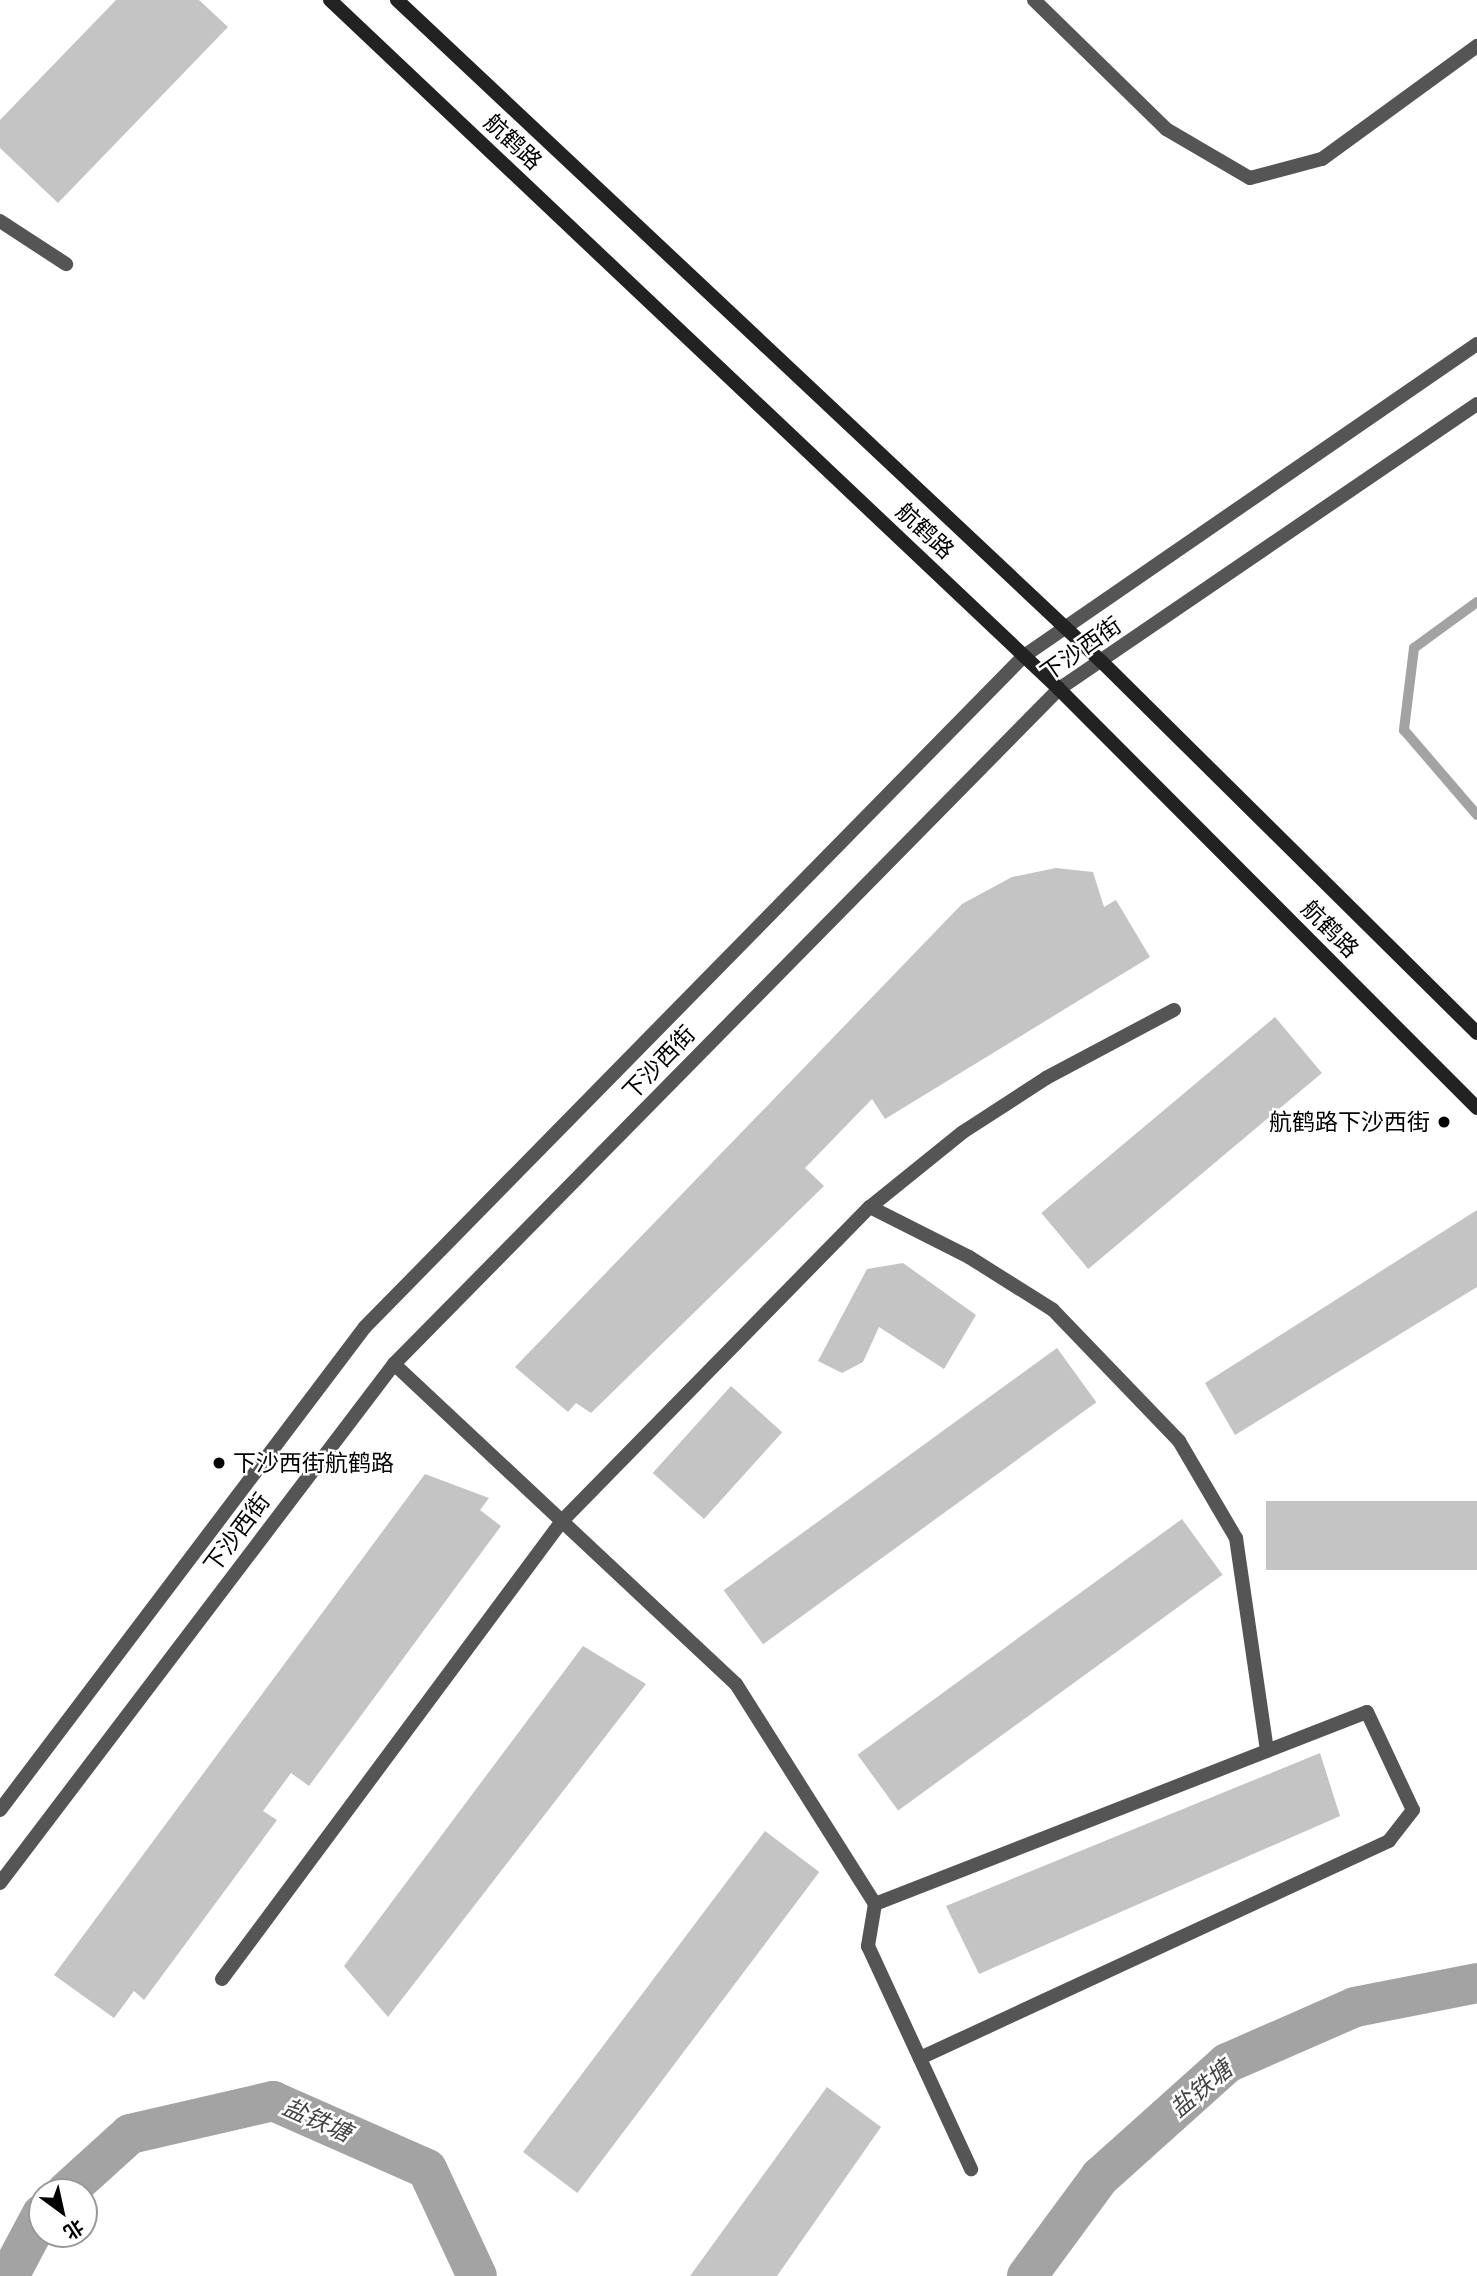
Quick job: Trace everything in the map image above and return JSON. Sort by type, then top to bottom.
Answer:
[{"type":"main road","name":"航鹤路","points":[[330,0],[1059,689],[1477,1108]]},
{"type":"main road","name":"航鹤路","points":[[397,0],[1101,661],[1477,1033]]},
{"type":"street","points":[[1034,0],[1166,129],[1250,178],[1322,159],[1477,46]]},
{"type":"street","points":[[0,221],[66,264]]},
{"type":"street","name":"下沙西街","points":[[0,1810],[365,1327],[1024,656],[1477,344]]},
{"type":"street","name":"下沙西街","points":[[0,1883],[394,1364],[1059,689],[1477,404]]},
{"type":"street","points":[[222,1979],[562,1521],[870,1207],[984,1118],[1046,1078],[1174,1010]]},
{"type":"street","points":[[870,1207],[969,1257],[1053,1310],[1179,1441],[1236,1538],[1267,1751]]},
{"type":"street","points":[[394,1364],[736,1684],[875,1904],[868,1946],[971,2169]]},
{"type":"street","points":[[875,1904],[1367,1712],[1413,1810],[1389,1841],[920,2058]]},
{"type":"building","points":[[116,0],[199,0],[228,27],[58,203],[0,148],[0,120]]},
{"type":"building","points":[[1056,868],[1093,872],[1104,907],[1116,900],[1150,957],[885,1119],[872,1099],[805,1168],[824,1186],[591,1413],[576,1403],[568,1412],[515,1367],[962,904],[1012,877]]},
{"type":"building","points":[[1275,1017],[1322,1073],[1088,1269],[1041,1213]]},
{"type":"building","points":[[1477,1210],[1477,1287],[1235,1435],[1205,1383]]},
{"type":"building","points":[[903,1263],[976,1315],[944,1369],[879,1327],[863,1362],[842,1373],[818,1361],[867,1269]]},
{"type":"building","points":[[1057,1348],[1096,1402],[763,1644],[724,1590]]},
{"type":"building","points":[[731,1386],[782,1432],[704,1519],[653,1473]]},
{"type":"building","points":[[425,1474],[489,1498],[480,1510],[501,1526],[309,1786],[291,1773],[263,1811],[277,1820],[144,2000],[134,1991],[114,2018],[54,1975]]},
{"type":"building","points":[[1266,1501],[1477,1501],[1477,1570],[1266,1570]]},
{"type":"building","points":[[1182,1519],[1223,1575],[898,1811],[858,1755]]},
{"type":"building","points":[[583,1646],[646,1684],[388,2017],[344,1966]]},
{"type":"building","points":[[1320,1753],[1340,1816],[979,1974],[946,1906]]},
{"type":"building","points":[[765,1831],[819,1872],[577,2193],[523,2152]]},
{"type":"building","points":[[827,2087],[881,2127],[777,2276],[690,2276]]},
{"type":"waterway","points":[[1477,602],[1414,648],[1404,730],[1477,815]]},
{"type":"waterway","name":"盐铁塘","points":[[1027,2276],[1100,2177],[1227,2063],[1355,2007],[1477,1983]]},
{"type":"waterway","name":"盐铁塘","points":[[81,2178],[130,2134],[273,2101],[427,2169],[477,2276]]},
{"type":"waterway","name":"盐铁塘","points":[[9,2276],[28,2240]]},
{"type":"place","name":"航鹤路下沙西街","points":[[1444,1122]]},
{"type":"place","name":"下沙西街航鹤路","points":[[219,1463]]}]
